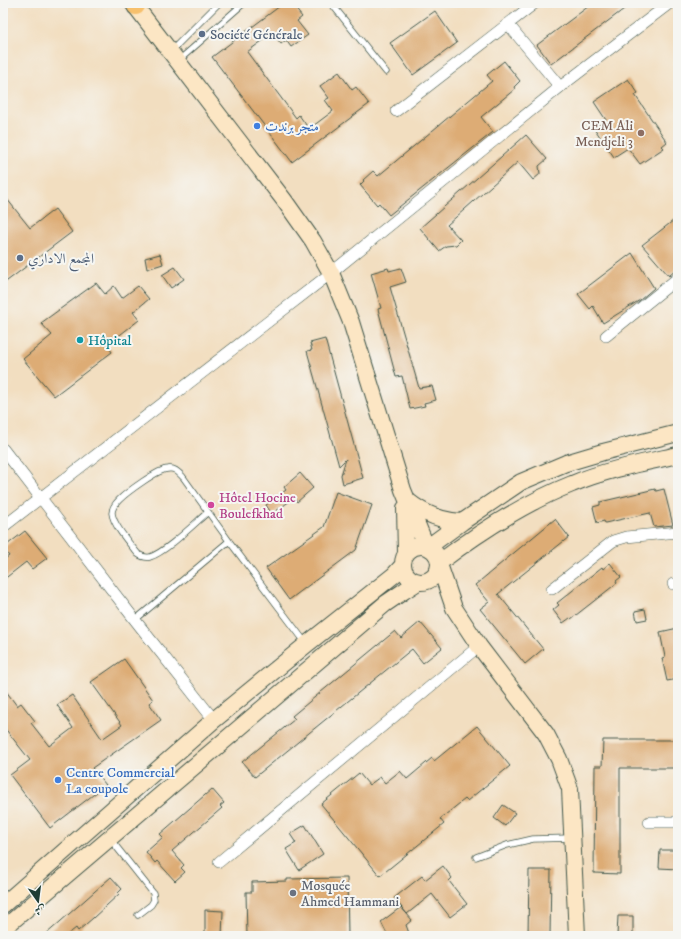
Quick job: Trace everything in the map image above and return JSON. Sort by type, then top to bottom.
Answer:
[{"type":"main road","points":[[135,4],[288,206],[313,241],[331,273],[351,322],[406,496],[427,547]]},
{"type":"main road","points":[[427,547],[521,482],[566,463],[678,433]]},
{"type":"main road","points":[[6,930],[110,838],[385,604],[419,582],[429,581],[434,577],[440,564],[493,525],[544,496],[573,483],[635,464],[678,455]]},
{"type":"main road","points":[[406,496],[416,507],[433,516],[462,522]]},
{"type":"main road","points":[[406,496],[404,571],[408,577],[419,582],[454,608]]},
{"type":"main road","points":[[3,905],[214,720],[394,575],[411,549],[417,546],[427,547],[434,551],[440,564],[454,608],[479,646],[546,734],[559,759],[570,789],[577,936]]},
{"type":"street","points":[[396,111],[535,3]]},
{"type":"street","points":[[3,527],[331,273],[560,87],[670,3]]},
{"type":"street","points":[[508,24],[560,87]]},
{"type":"street","points":[[606,336],[678,278]]},
{"type":"street","points":[[3,449],[214,720]]},
{"type":"street","points":[[552,589],[614,541],[626,537],[678,532]]},
{"type":"street","points":[[219,862],[479,646]]},
{"type":"street","points":[[649,822],[678,822]]},
{"type":"lane","points":[[174,56],[219,3]]},
{"type":"lane","points":[[174,56],[244,3]]},
{"type":"lane","points":[[331,3],[386,72]]},
{"type":"lane","points":[[208,512],[166,548],[150,557],[142,557],[138,554],[120,530],[112,515],[112,509],[119,500],[157,472],[167,469],[175,469],[183,477],[229,541],[307,644]]},
{"type":"lane","points":[[135,620],[229,541]]},
{"type":"lane","points":[[110,838],[152,893],[154,900],[151,905],[138,915]]},
{"type":"lane","points":[[476,857],[507,845],[534,839],[573,838]]},
{"type":"building","points":[[284,3],[291,3],[302,17],[297,21],[308,35],[291,47],[286,40],[281,44],[273,33],[247,52],[296,118],[299,115],[309,129],[333,111],[325,100],[329,98],[320,86],[339,72],[352,90],[356,87],[369,104],[292,162],[212,57]]},
{"type":"building","points":[[593,3],[632,3],[551,64],[537,45]]},
{"type":"building","points":[[435,11],[457,43],[413,75],[390,43]]},
{"type":"building","points":[[504,61],[520,81],[514,87],[515,89],[481,117],[493,132],[389,215],[379,203],[377,205],[360,185],[364,181],[363,180],[373,171],[378,176],[492,81],[487,75]]},
{"type":"building","points":[[628,79],[638,93],[635,95],[667,142],[662,146],[664,148],[640,164],[628,148],[614,157],[594,128],[606,120],[594,102]]},
{"type":"building","points":[[526,135],[547,159],[539,166],[540,174],[533,180],[518,162],[447,225],[461,240],[456,245],[446,246],[439,251],[420,228]]},
{"type":"building","name":"المجمع الاداري","points":[[3,194],[30,228],[55,209],[72,232],[3,284]]},
{"type":"building","points":[[678,217],[678,268],[669,276],[642,245]]},
{"type":"building","points":[[632,253],[654,288],[640,300],[603,323],[593,306],[590,309],[578,294]]},
{"type":"building","points":[[160,254],[163,264],[147,269],[145,258]]},
{"type":"building","points":[[175,267],[184,279],[171,288],[162,275]]},
{"type":"building","points":[[388,268],[389,271],[401,268],[406,282],[390,287],[419,388],[432,386],[436,400],[424,403],[425,406],[410,409],[402,376],[396,377],[378,309],[381,308],[371,273]]},
{"type":"building","name":"Hôpital","points":[[96,283],[105,294],[114,286],[122,298],[138,286],[149,299],[133,312],[139,320],[107,345],[112,352],[54,396],[23,359],[52,335],[41,323]]},
{"type":"building","points":[[325,339],[363,478],[343,484],[341,475],[346,459],[339,466],[307,351],[312,350],[310,343]]},
{"type":"building","points":[[300,473],[313,488],[297,502],[294,498],[272,514],[266,505],[286,490],[284,487]]},
{"type":"building","points":[[655,489],[656,491],[664,489],[673,525],[654,527],[650,513],[605,523],[604,521],[597,523],[593,507],[600,505],[600,502]]},
{"type":"building","points":[[336,492],[372,505],[356,550],[289,600],[266,568],[324,527]]},
{"type":"building","points":[[555,519],[569,537],[498,594],[543,649],[525,664],[480,609],[489,602],[475,585]]},
{"type":"building","points":[[25,531],[47,558],[32,569],[26,562],[3,580],[3,560],[9,556],[3,548]]},
{"type":"building","points":[[610,563],[621,577],[616,581],[617,583],[571,619],[570,618],[563,623],[553,610],[559,605],[557,603],[602,567],[603,569]]},
{"type":"building","points":[[645,609],[647,619],[637,621],[635,611]]},
{"type":"building","points":[[420,622],[442,648],[423,663],[412,649],[255,777],[242,762],[295,719],[292,716],[395,631],[401,638]]},
{"type":"building","points":[[678,628],[678,679],[667,681],[662,658],[665,657],[660,632]]},
{"type":"building","points":[[124,659],[153,700],[149,703],[161,720],[92,768],[106,785],[50,828],[10,775],[30,760],[3,726],[3,687],[17,706],[21,703],[35,721],[31,723],[49,746],[73,728],[57,705],[72,695],[102,739],[122,725],[91,682]]},
{"type":"building","points":[[477,726],[510,766],[467,801],[465,799],[440,819],[444,824],[380,876],[321,804],[359,773],[369,785],[380,777],[385,783],[400,771],[407,779],[432,758],[434,761]]},
{"type":"building","points":[[603,740],[678,740],[678,768],[620,768],[620,874],[594,873],[595,766],[602,766]]},
{"type":"building","points":[[212,789],[224,803],[220,806],[222,808],[172,851],[184,865],[181,868],[185,872],[175,881],[157,861],[155,863],[146,852],[163,837],[160,834]]},
{"type":"building","points":[[503,805],[515,813],[505,826],[494,818]]},
{"type":"building","points":[[305,825],[323,854],[299,870],[286,849],[296,843],[290,834]]},
{"type":"building","points":[[660,850],[678,850],[678,869],[659,868]]},
{"type":"building","points":[[443,866],[452,878],[449,881],[467,904],[450,917],[432,894],[407,914],[394,898],[422,876],[425,880]]},
{"type":"building","points":[[529,870],[551,870],[550,936],[528,936]]},
{"type":"building","points":[[111,877],[122,889],[118,893],[119,894],[93,918],[78,931],[76,928],[66,936],[44,936]]},
{"type":"building","points":[[347,878],[348,936],[247,936],[246,892],[252,892],[252,882],[287,881],[287,879]]},
{"type":"building","points":[[401,907],[412,920],[406,925],[410,936],[388,936],[381,922]]},
{"type":"building","points":[[205,910],[223,911],[222,936],[205,936]]},
{"type":"building","points":[[618,916],[633,916],[633,936],[617,936]]},
{"type":"place","name":"Société Générale","points":[[202,34]]},
{"type":"place","name":"متجر برندت","points":[[257,126]]},
{"type":"place","name":"CEM Ali Mendjeli 3","points":[[641,133]]},
{"type":"place","name":"المجمع الاداري","points":[[20,258]]},
{"type":"place","name":"Hôpital","points":[[80,340]]},
{"type":"place","name":"Hôtel Hocine Boulefkhad","points":[[211,505]]},
{"type":"place","name":"Centre Commercial La coupole","points":[[58,780]]},
{"type":"place","name":"Mosquée Ahmed Hammani","points":[[293,893]]}]
